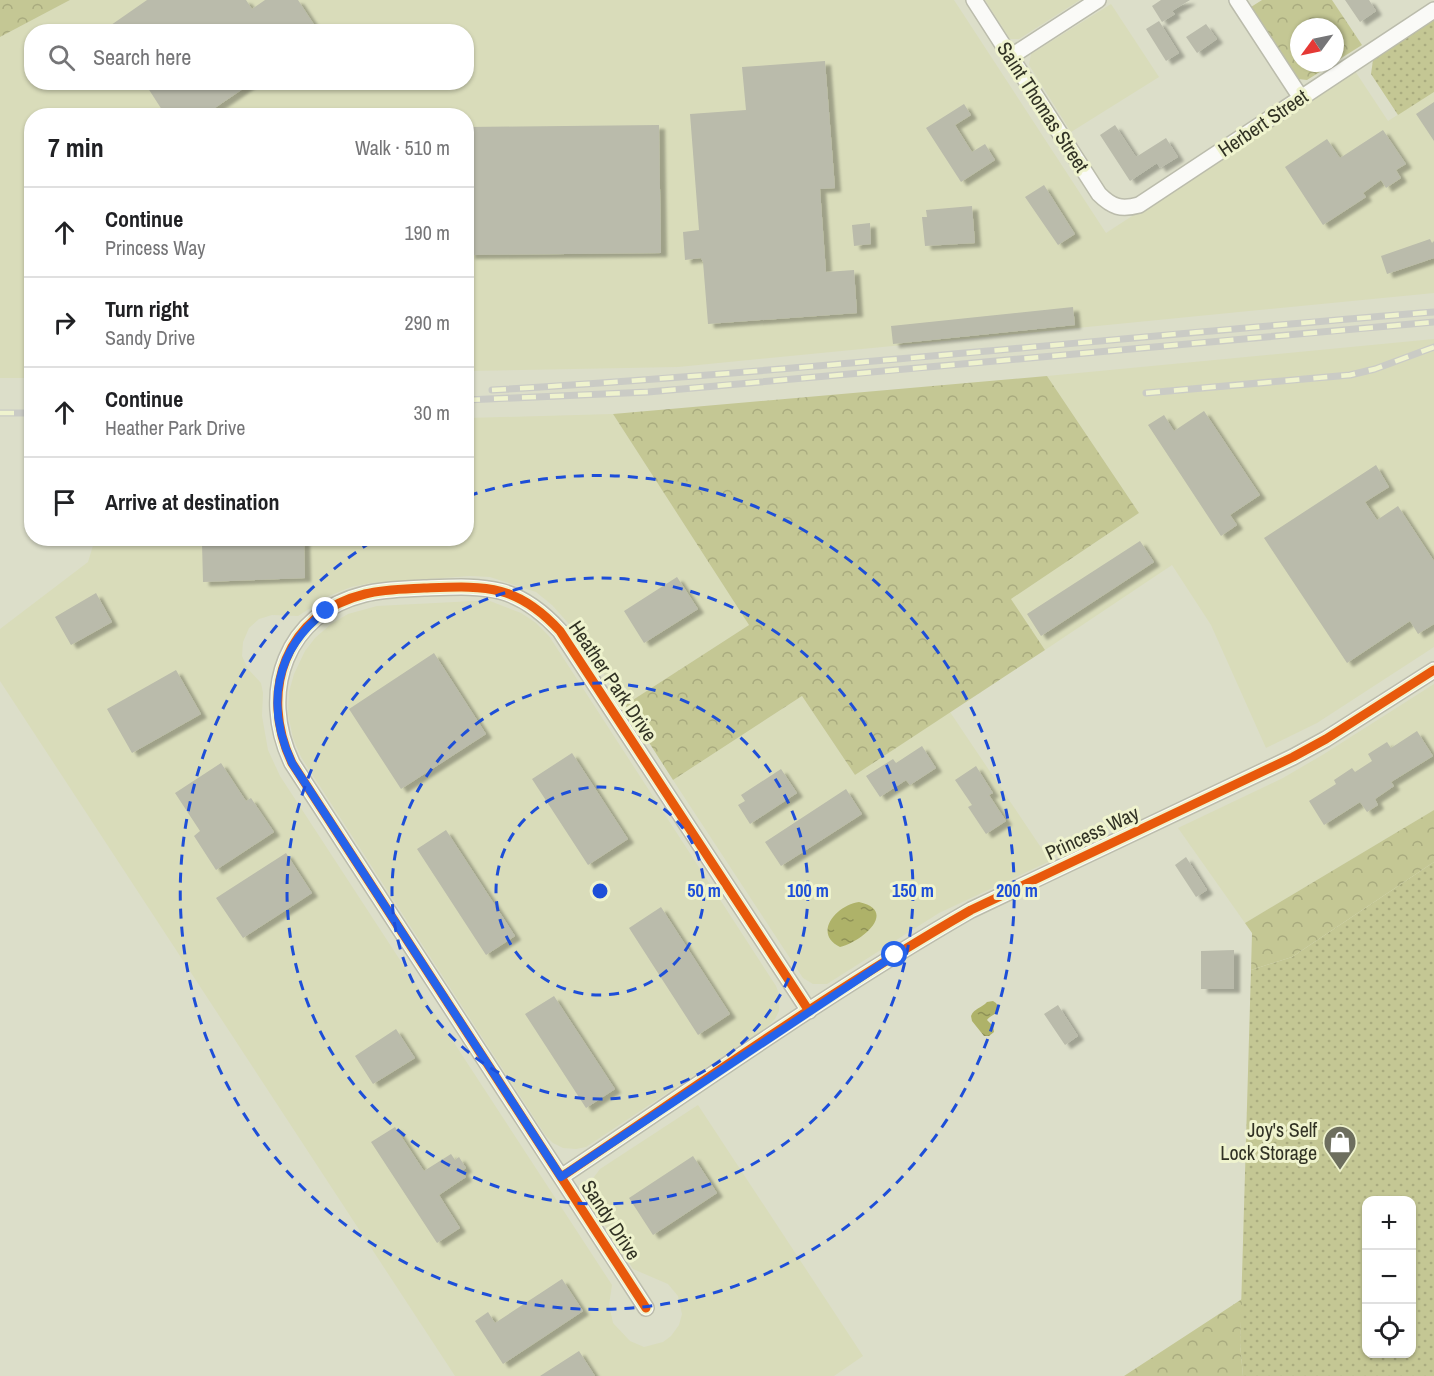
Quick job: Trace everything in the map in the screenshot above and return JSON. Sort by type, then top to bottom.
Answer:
[{"type":"street","name":"Saint Thomas Street","points":[[974,0],[1099,194],[1118,208]]},
{"type":"street","points":[[1010,57],[1098,0]]},
{"type":"street","points":[[1237,0],[1301,98]]},
{"type":"street","name":"Herbert Street","points":[[1118,208],[1139,205],[1434,10]]},
{"type":"street","name":"Heather Park Drive","points":[[281,652],[312,621],[342,602],[365,593],[395,589],[475,586],[498,589],[530,603],[546,615],[560,631],[809,1011]]},
{"type":"street","name":"Sandy Drive","points":[[281,652],[277,715],[283,745],[292,763],[646,1308]]},
{"type":"street","name":"Princess Way","points":[[561,1177],[809,1011],[895,955],[971,910],[1293,757],[1326,739],[1434,670]]},
{"type":"shaded area","points":[[70,0],[954,0],[1106,233],[1355,71],[1388,121],[1434,92],[1434,293],[678,367],[474,371],[474,108],[24,108],[24,378],[0,378],[0,37],[24,24],[24,90],[474,90],[474,24],[25,24]]},
{"type":"shaded area","points":[[985,0],[1080,0],[1019,39],[1010,39]]},
{"type":"shaded area","points":[[1111,4],[1159,77],[1071,132],[1029,65],[1031,54]]},
{"type":"shaded area","points":[[1434,339],[1434,647],[1317,723],[1266,748],[1211,625],[1172,565],[1045,650],[1011,599],[1139,513],[1047,376]]},
{"type":"shaded area","points":[[613,414],[749,625],[625,705],[570,625],[552,605],[536,592],[490,577],[470,576],[371,583],[351,587],[329,596],[298,616],[272,615],[259,619],[249,628],[243,642],[242,656],[248,669],[261,683],[262,716],[268,750],[280,776],[612,1285],[609,1305],[613,1323],[630,1341],[644,1347],[663,1342],[671,1336],[679,1325],[682,1314],[678,1296],[668,1284],[633,1269],[593,1207],[589,1193],[591,1181],[600,1169],[698,1105],[863,1356],[834,1376],[455,1376],[0,681],[0,629],[88,562],[93,546],[474,546],[474,418]]},
{"type":"shaded area","points":[[490,601],[521,613],[549,636],[776,986],[779,994],[779,1011],[768,1026],[586,1147],[576,1149],[563,1148],[546,1136],[301,757],[293,738],[288,714],[289,692],[294,674],[305,651],[315,638],[331,624],[348,614],[377,606]]},
{"type":"shaded area","points":[[1434,684],[1434,810],[1245,923],[1178,828],[1283,778]]},
{"type":"shaded area","points":[[802,696],[855,775],[950,712],[1050,861],[939,913],[827,984],[813,984],[803,978],[673,780]]},
{"type":"green space","points":[[0,0],[70,0],[24,24],[0,37]]},
{"type":"green space","points":[[1262,0],[1332,0],[1344,18],[1290,18],[1290,67],[1251,7]]},
{"type":"green space","points":[[1344,18],[1362,45],[1344,56]]},
{"type":"green space","points":[[1434,20],[1434,92],[1398,115],[1371,74],[1373,60]]},
{"type":"green space","points":[[1293,72],[1320,72],[1307,80],[1298,79]]},
{"type":"green space","points":[[1047,376],[1139,513],[1011,599],[1045,650],[855,775],[802,696],[673,780],[625,705],[749,625],[613,414]]},
{"type":"green space","points":[[1434,810],[1434,862],[1292,957],[1251,970],[1252,933],[1245,923]]},
{"type":"green space","points":[[1434,862],[1434,1376],[1243,1376],[1240,1343],[1251,970],[1292,957]]},
{"type":"green space","points":[[1242,1299],[1240,1343],[1243,1376],[1124,1376]]},
{"type":"water","points":[[859,902],[871,906],[876,912],[876,919],[866,933],[840,947],[832,941],[828,934],[828,927],[831,920],[843,908]]},
{"type":"water","points":[[993,1001],[998,1011],[987,1020],[993,1026],[994,1032],[989,1036],[984,1036],[972,1021],[971,1016],[987,1002]]},
{"type":"building","points":[[147,0],[246,0],[252,9],[265,0],[298,0],[314,24],[112,24]]},
{"type":"building","points":[[1161,0],[1190,0],[1172,11],[1175,14],[1162,22],[1152,6]]},
{"type":"building","points":[[1345,0],[1369,0],[1376,11],[1360,22]]},
{"type":"building","points":[[1159,21],[1179,53],[1166,61],[1146,29]]},
{"type":"building","points":[[1206,24],[1217,39],[1197,53],[1186,37]]},
{"type":"building","points":[[825,61],[835,188],[820,189],[826,272],[854,270],[857,313],[708,324],[703,262],[701,258],[685,260],[683,232],[699,230],[690,114],[746,110],[742,67]]},
{"type":"building","points":[[149,90],[241,90],[215,108],[161,108]]},
{"type":"building","points":[[1434,102],[1434,141],[1416,114]]},
{"type":"building","points":[[964,104],[971,115],[955,125],[972,152],[985,144],[995,160],[961,182],[926,128]]},
{"type":"building","points":[[659,125],[661,253],[474,255],[474,127]]},
{"type":"building","points":[[1115,125],[1136,157],[1166,138],[1178,157],[1160,168],[1157,163],[1130,181],[1100,135]]},
{"type":"building","points":[[1383,130],[1406,164],[1396,170],[1401,178],[1386,188],[1381,180],[1363,193],[1366,197],[1323,225],[1285,167],[1327,139],[1340,158]]},
{"type":"building","points":[[1044,185],[1075,234],[1058,245],[1025,197]]},
{"type":"building","points":[[972,206],[975,243],[925,246],[922,217],[927,217],[926,210]]},
{"type":"building","points":[[870,223],[871,244],[854,246],[852,225]]},
{"type":"building","points":[[1430,239],[1432,243],[1434,241],[1434,258],[1387,274],[1381,256]]},
{"type":"building","points":[[1073,307],[1075,325],[893,344],[891,326]]},
{"type":"building","points":[[1204,411],[1260,495],[1230,515],[1237,525],[1221,536],[1148,425],[1164,415],[1174,431]]},
{"type":"building","points":[[1376,465],[1389,487],[1365,502],[1377,520],[1398,506],[1434,561],[1434,624],[1418,634],[1410,621],[1347,663],[1264,538]]},
{"type":"building","points":[[1140,541],[1154,562],[1041,636],[1027,614]]},
{"type":"building","points":[[202,546],[304,546],[305,578],[203,582]]},
{"type":"building","points":[[677,577],[698,609],[644,643],[624,611]]},
{"type":"building","points":[[96,593],[112,622],[71,645],[55,617]]},
{"type":"building","points":[[434,653],[486,734],[401,789],[349,709]]},
{"type":"building","points":[[176,670],[201,714],[132,753],[107,709]]},
{"type":"building","points":[[1417,731],[1433,756],[1391,782],[1394,786],[1375,799],[1378,805],[1367,812],[1360,802],[1324,825],[1309,801],[1336,784],[1334,780],[1352,768],[1355,772],[1372,761],[1368,754],[1387,742],[1391,748]]},
{"type":"building","points":[[922,746],[936,768],[910,785],[906,780],[880,797],[866,776],[893,759],[896,763]]},
{"type":"building","points":[[572,753],[628,839],[588,865],[532,779]]},
{"type":"building","points":[[221,763],[246,801],[251,798],[274,832],[216,870],[194,836],[200,831],[175,793]]},
{"type":"building","points":[[976,766],[993,793],[989,795],[1006,821],[986,834],[968,807],[972,805],[955,780]]},
{"type":"building","points":[[781,769],[797,793],[750,824],[738,805],[745,801],[741,795]]},
{"type":"building","points":[[846,789],[862,814],[781,866],[765,842]]},
{"type":"building","points":[[446,830],[515,936],[486,955],[417,849]]},
{"type":"building","points":[[286,853],[312,893],[243,938],[216,898]]},
{"type":"building","points":[[1186,857],[1207,890],[1196,897],[1175,865]]},
{"type":"building","points":[[661,907],[730,1014],[698,1035],[629,928]]},
{"type":"building","points":[[1234,950],[1234,989],[1201,989],[1201,951]]},
{"type":"building","points":[[554,996],[615,1089],[586,1108],[525,1014]]},
{"type":"building","points":[[1058,1005],[1078,1036],[1065,1045],[1044,1014]]},
{"type":"building","points":[[396,1029],[415,1058],[373,1084],[355,1056]]},
{"type":"building","points":[[395,1127],[424,1171],[451,1154],[455,1160],[459,1157],[466,1168],[462,1171],[466,1177],[439,1195],[460,1228],[437,1243],[371,1142]]},
{"type":"building","points":[[693,1156],[717,1193],[653,1235],[629,1198]]},
{"type":"building","points":[[562,1279],[583,1311],[503,1364],[475,1321],[488,1312],[495,1323]]},
{"type":"building","points":[[579,1351],[595,1376],[540,1376]]},
{"type":"railway","points":[[492,390],[846,364],[1434,312]]},
{"type":"railway","points":[[474,400],[648,392],[1434,322]]},
{"type":"railway","points":[[1146,393],[1350,375],[1375,369],[1434,347]]},
{"type":"railway","points":[[0,413],[24,413]]},
{"type":"cycle path","points":[[646,1308],[292,763],[282,736],[278,709],[279,683],[286,659],[298,637],[315,618],[338,604],[380,591],[446,587],[482,588],[514,596],[529,604],[560,631],[809,1011]]},
{"type":"cycle path","points":[[561,1177],[815,1006],[971,910],[1293,757],[1326,739],[1434,670]]},
{"type":"place","name":"Joy's Self Lock Storage","points":[[1340,1171]]},
{"type":"route","points":[[326,611],[312,621],[298,636],[281,670],[277,715],[283,745],[292,763],[561,1177],[895,955]]}]
